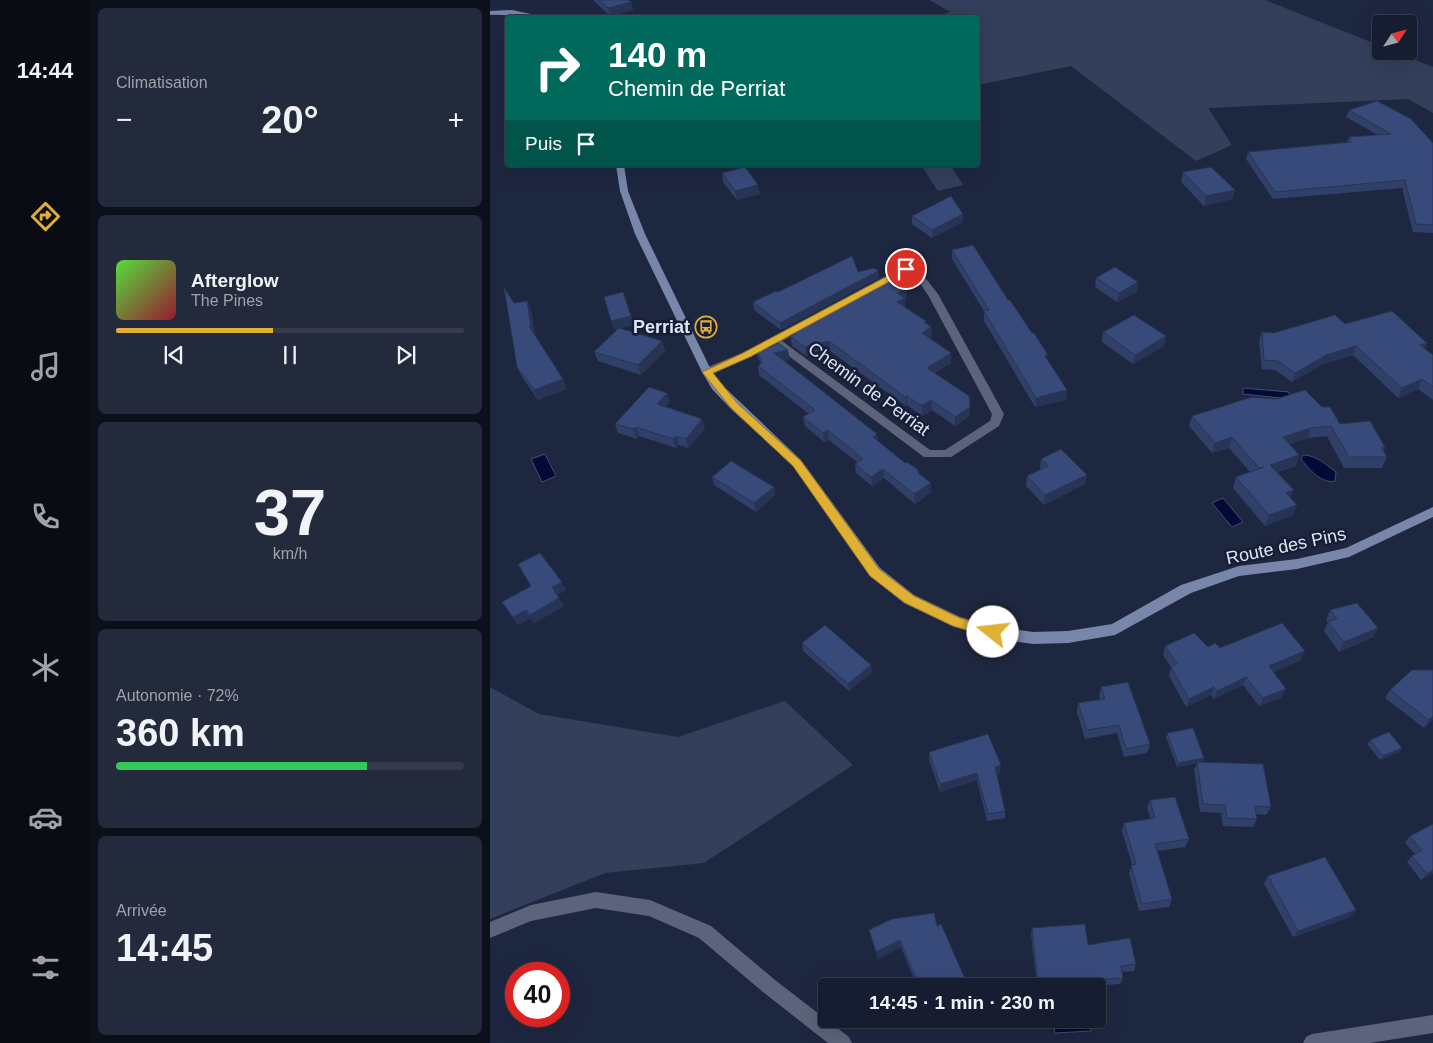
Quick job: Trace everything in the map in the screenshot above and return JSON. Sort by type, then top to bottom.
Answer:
[{"type":"street","points":[[490,12],[512,12],[526,15]]},
{"type":"street","name":"Route des Pins","points":[[620,167],[624,191],[640,234],[707,372],[734,406],[797,463],[875,572],[909,599],[957,622],[993,632],[1033,638],[1068,637],[1115,629],[1186,589],[1239,571],[1297,564],[1349,552],[1433,512]]},
{"type":"street","name":"Chemin de Perriat","points":[[774,340],[928,454],[947,454],[994,423],[998,414],[933,294],[920,277],[906,269],[865,291]]},
{"type":"street","name":"Chemin de Perriat","points":[[707,372],[746,355],[815,318]]},
{"type":"street","points":[[490,930],[531,913],[596,900],[650,908],[705,932],[769,986],[843,1043]]},
{"type":"street","points":[[1312,1043],[1433,1024]]},
{"type":"shaded area","points":[[930,0],[1265,0],[1372,42],[1372,60],[1416,60],[1433,67],[1433,113],[1408,99],[1208,108],[1232,145],[1196,161],[1071,66],[980,85],[980,15],[941,15],[950,12]]},
{"type":"shaded area","points":[[922,167],[951,167],[963,185],[938,191]]},
{"type":"shaded area","points":[[1243,388],[1289,392],[1290,399],[1243,394]]},
{"type":"shaded area","points":[[545,454],[556,476],[542,482],[531,459]]},
{"type":"shaded area","points":[[1303,455],[1316,458],[1336,472],[1335,481],[1325,480],[1316,475],[1301,459]]},
{"type":"shaded area","points":[[1223,498],[1243,522],[1232,527],[1212,503]]},
{"type":"shaded area","points":[[490,687],[539,714],[678,737],[785,701],[853,765],[704,863],[605,873],[490,919]]},
{"type":"shaded area","points":[[1054,1028],[1090,1028],[1091,1031],[1055,1033]]},
{"type":"building","points":[[599,0],[628,0],[631,2],[608,8]]},
{"type":"building","points":[[1377,101],[1411,119],[1433,143],[1433,225],[1416,224],[1405,180],[1275,192],[1248,152],[1351,142],[1349,137],[1391,134],[1349,110]]},
{"type":"building","points":[[745,167],[758,185],[735,191],[722,173]]},
{"type":"building","points":[[1211,167],[1235,190],[1206,196],[1183,172]]},
{"type":"building","points":[[951,196],[963,214],[932,230],[912,216]]},
{"type":"building","points":[[973,245],[1008,300],[1010,300],[1032,333],[1034,333],[1048,355],[1045,356],[1067,390],[1036,398],[984,311],[989,310],[952,250]]},
{"type":"building","points":[[852,256],[858,272],[874,268],[878,271],[780,323],[753,302],[776,291],[778,292]]},
{"type":"building","points":[[1115,267],[1138,282],[1119,293],[1096,278]]},
{"type":"building","points":[[888,275],[907,288],[897,293],[905,298],[897,302],[926,321],[924,322],[931,327],[922,333],[951,353],[927,368],[969,396],[970,407],[955,417],[931,400],[922,406],[907,396],[905,397],[829,341],[805,347],[790,336],[796,333],[789,328]]},
{"type":"building","points":[[504,288],[514,303],[527,301],[531,326],[529,326],[563,379],[534,390],[517,367]]},
{"type":"building","points":[[623,292],[631,316],[611,321],[604,297]]},
{"type":"building","points":[[1392,311],[1427,343],[1420,345],[1433,355],[1433,387],[1422,379],[1402,388],[1356,346],[1326,355],[1295,373],[1278,361],[1264,360],[1262,332],[1274,333],[1335,315],[1345,324]]},
{"type":"building","points":[[1134,315],[1166,336],[1135,355],[1103,332]]},
{"type":"building","points":[[619,328],[662,341],[638,365],[594,352]]},
{"type":"building","points":[[761,343],[768,348],[778,343],[788,350],[774,353],[877,434],[873,437],[905,463],[907,462],[918,470],[918,473],[931,483],[914,494],[883,469],[871,477],[855,464],[863,459],[828,430],[823,433],[803,417],[815,410],[758,366],[762,363],[755,346]]},
{"type":"building","points":[[649,387],[667,393],[657,404],[702,419],[686,439],[676,436],[673,439],[636,427],[633,429],[615,424]]},
{"type":"building","points":[[1305,390],[1322,407],[1330,407],[1340,424],[1370,421],[1385,447],[1381,447],[1387,457],[1349,457],[1331,426],[1311,428],[1283,437],[1299,455],[1270,465],[1294,490],[1286,493],[1297,505],[1269,515],[1236,477],[1264,467],[1259,468],[1232,437],[1215,443],[1192,416],[1252,397],[1276,399]]},
{"type":"building","points":[[1061,449],[1087,475],[1045,495],[1027,476],[1048,466],[1041,459]]},
{"type":"building","points":[[731,461],[774,487],[754,503],[712,477]]},
{"type":"building","points":[[540,553],[562,582],[552,587],[559,598],[530,615],[526,610],[513,617],[502,602],[531,586],[518,564]]},
{"type":"building","points":[[1357,603],[1378,628],[1344,642],[1328,622],[1337,619],[1330,610]]},
{"type":"building","points":[[1282,623],[1305,651],[1269,666],[1286,689],[1263,698],[1246,677],[1217,691],[1214,687],[1189,699],[1171,667],[1177,664],[1165,646],[1194,633],[1208,647],[1215,643],[1220,648]]},
{"type":"building","points":[[825,625],[871,665],[848,684],[802,643]]},
{"type":"building","points":[[1412,670],[1433,670],[1433,716],[1429,720],[1390,690]]},
{"type":"building","points":[[1128,682],[1150,744],[1126,749],[1119,725],[1087,730],[1078,703],[1105,699],[1101,687]]},
{"type":"building","points":[[1193,728],[1204,758],[1178,763],[1167,733]]},
{"type":"building","points":[[1389,732],[1402,748],[1383,756],[1370,740]]},
{"type":"building","points":[[988,734],[1001,765],[995,767],[1005,811],[988,814],[977,773],[940,784],[929,752]]},
{"type":"building","points":[[1197,762],[1263,764],[1271,807],[1255,806],[1257,819],[1227,818],[1225,805],[1203,804]]},
{"type":"building","points":[[1175,797],[1189,839],[1155,844],[1172,899],[1142,904],[1131,865],[1136,864],[1124,823],[1155,818],[1150,800]]},
{"type":"building","points":[[1433,824],[1433,870],[1427,874],[1412,856],[1422,850],[1410,836]]},
{"type":"building","points":[[1325,857],[1356,910],[1298,931],[1268,876]]},
{"type":"building","points":[[934,913],[937,926],[941,924],[965,978],[916,978],[900,940],[876,952],[869,930],[892,919]]},
{"type":"building","points":[[1085,924],[1088,945],[1130,938],[1136,964],[1121,966],[1123,978],[1037,978],[1032,928]]},
{"type":"place","name":"Perriat","points":[[706,327]]},
{"type":"route","points":[[906,269],[746,355],[707,372],[716,386],[734,406],[797,463],[875,572],[909,599],[957,622],[993,632]]}]
